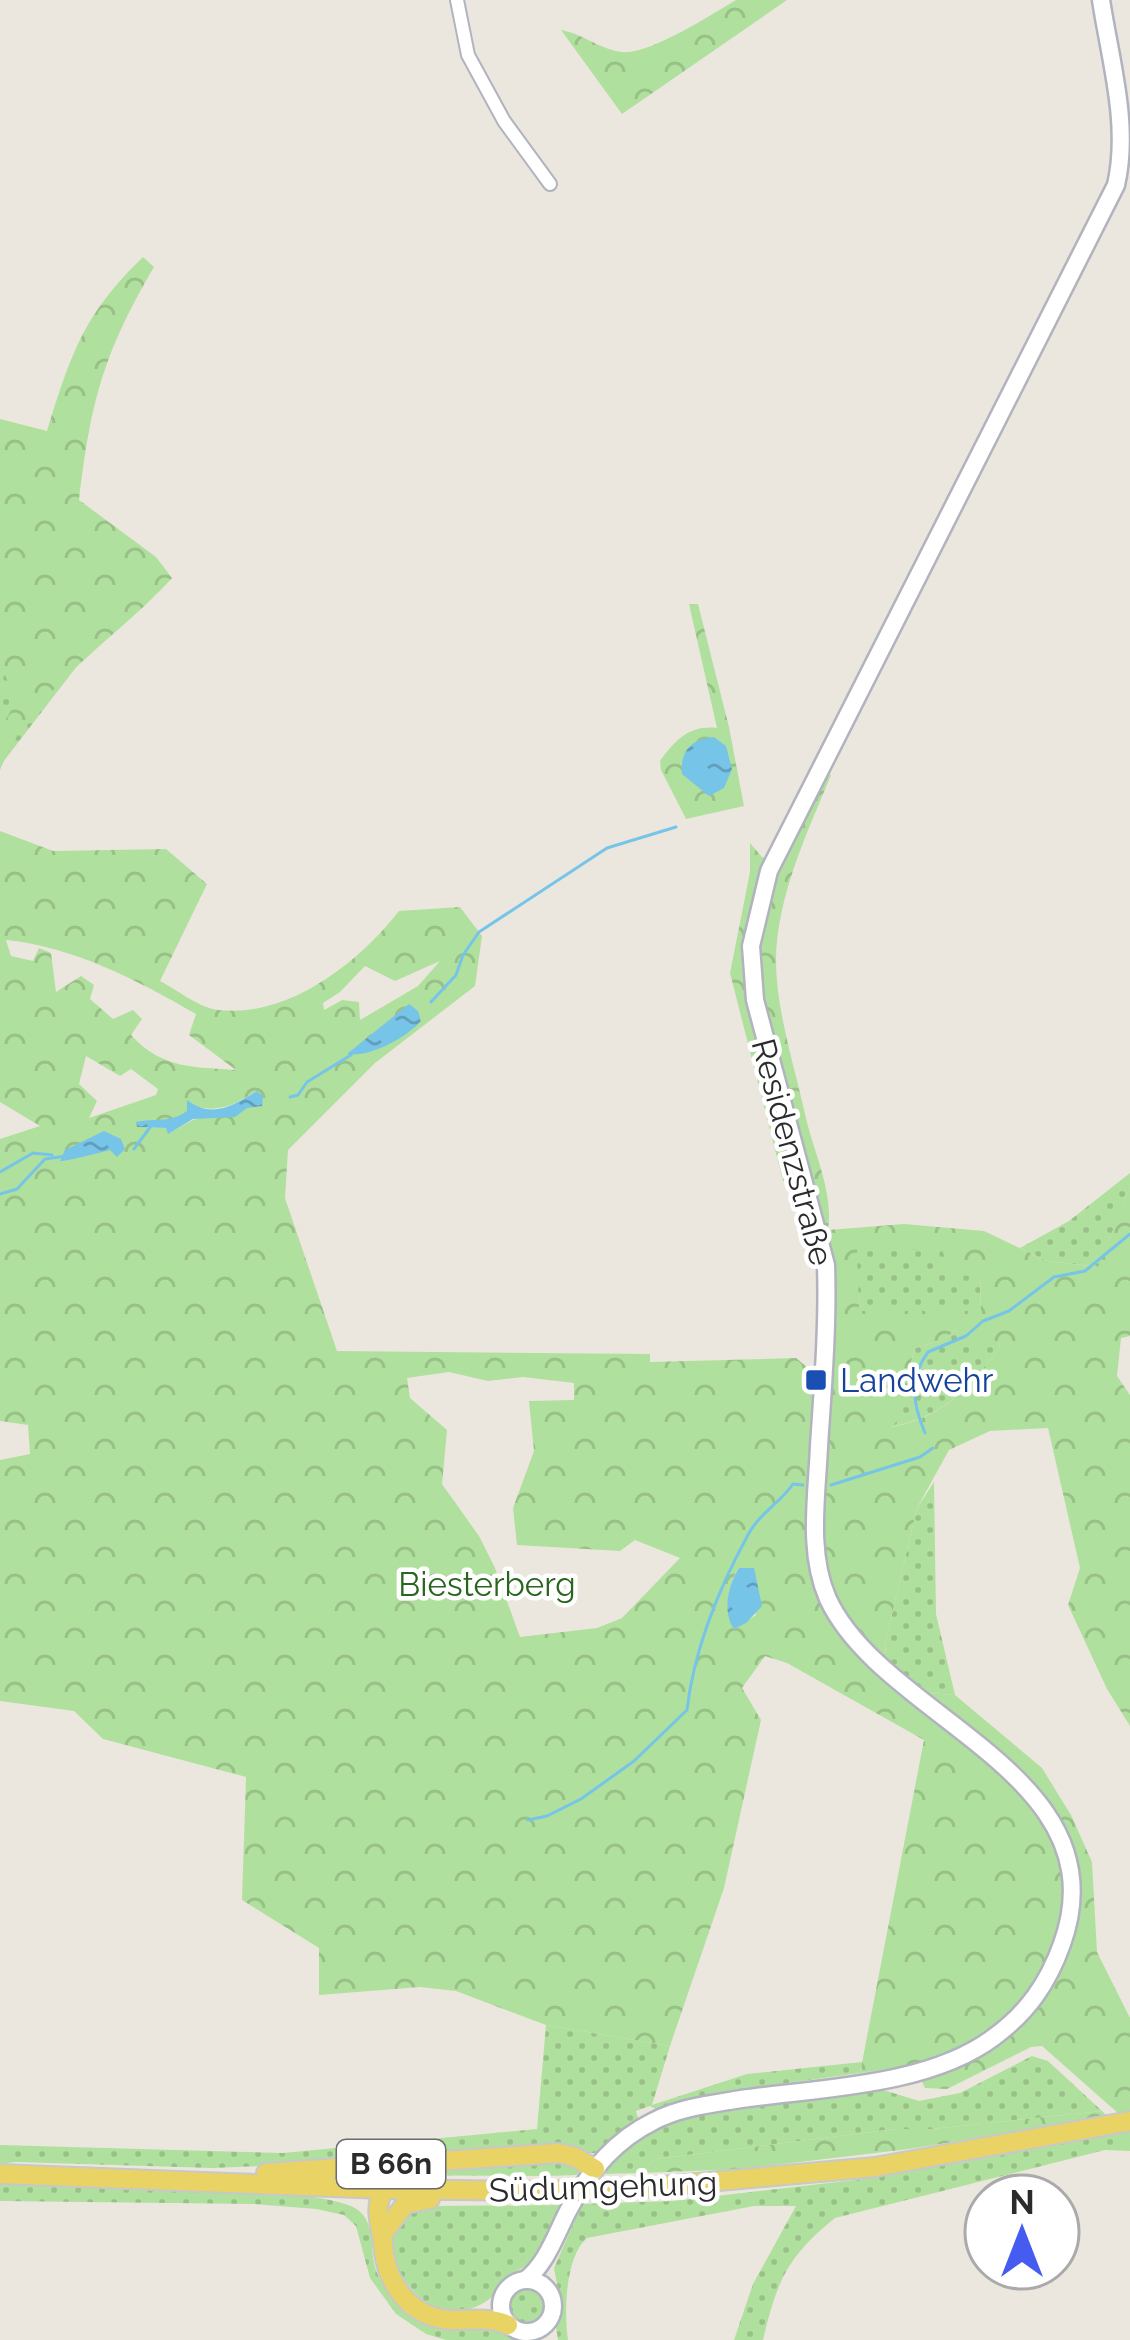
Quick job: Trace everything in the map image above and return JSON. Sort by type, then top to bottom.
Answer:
[{"type":"main road","name":"Residenzstraße","points":[[525,2280],[552,2244],[595,2169],[621,2142],[650,2122],[684,2109],[893,2077],[965,2056],[1004,2030],[1036,1998],[1070,1924],[1070,1876],[1062,1846],[1035,1797],[1011,1771],[875,1660],[851,1636],[827,1597],[814,1528],[826,1265],[760,1027],[751,959],[755,919],[769,871],[1116,184],[1121,161],[1119,117],[1101,0]]},
{"type":"main road","name":"Südumgehung","points":[[0,2174],[384,2189],[628,2189],[875,2167],[1130,2122]]},
{"type":"main road","name":"B 66n","points":[[184,2180],[558,2153],[595,2169]]},
{"type":"main road","name":"B 66n","points":[[317,2186],[345,2192],[360,2202],[380,2229]]},
{"type":"main road","name":"B 66n","points":[[384,2189],[378,2202],[386,2270],[401,2296],[415,2308],[445,2320],[508,2324]]},
{"type":"main road","name":"B 66n","points":[[380,2229],[405,2204],[482,2191]]},
{"type":"main road","name":"Residenzstraße","points":[[547,2290],[552,2244]]},
{"type":"main road","points":[[473,2319],[497,2306],[509,2287],[525,2280],[537,2282],[553,2302],[550,2340]]},
{"type":"main road","points":[[501,2300],[508,2324],[533,2336],[550,2319]]},
{"type":"street","points":[[457,0],[468,55],[504,121],[550,184]]},
{"type":"green space","points":[[736,0],[787,0],[622,114],[561,30],[615,51],[634,51]]},
{"type":"green space","points":[[143,257],[154,267],[122,326],[102,379],[79,500],[156,557],[172,578],[54,689],[15,740],[0,770],[0,730],[17,700],[0,665],[0,419],[47,431],[64,379],[93,317]]},
{"type":"green space","points":[[689,604],[698,604],[744,806],[686,819],[660,761],[684,735],[717,728]]},
{"type":"green space","points":[[0,624],[84,657],[0,766]]},
{"type":"green space","name":"Biesterberg","points":[[825,773],[831,775],[788,889],[776,960],[786,1037],[825,1186],[828,1230],[904,1224],[984,1231],[1047,1261],[1098,1267],[1130,1187],[1130,1336],[1121,1338],[1117,1376],[1130,1395],[1130,1726],[1068,1605],[1080,1568],[1048,1428],[990,1431],[949,1450],[917,1508],[885,1658],[929,1693],[955,1695],[1042,1768],[1071,1815],[1092,1862],[1097,1952],[1130,2018],[1130,2111],[1119,2114],[1042,2046],[1031,2047],[947,2089],[925,2088],[914,2065],[860,2073],[924,1740],[787,1663],[765,1656],[742,1688],[761,1720],[724,1888],[670,2046],[546,2025],[456,1991],[420,1987],[319,1995],[319,1948],[242,1900],[246,1777],[103,1739],[74,1711],[0,1701],[0,1460],[30,1454],[28,1425],[0,1421],[0,1139],[40,1126],[0,1102],[0,831],[53,851],[166,849],[207,884],[160,981],[211,1009],[244,1010],[296,996],[363,950],[399,911],[460,907],[482,936],[475,986],[375,1063],[288,1150],[285,1198],[337,1351],[650,1354],[650,1362],[796,1358],[819,1377],[834,1302],[828,1231],[799,1180],[783,1181],[730,973],[750,872],[750,843],[762,857],[779,863]],"holes":[[[6,940],[56,950],[80,958],[174,1001],[196,1014],[189,1035],[236,1070],[179,1064],[155,1054],[131,1035],[142,1019],[133,1010],[113,1019],[90,999],[94,985],[81,976],[56,992],[51,953],[39,948],[33,961],[11,956]],[[440,961],[418,986],[360,1020],[359,1002],[342,1000],[324,1010],[323,1003],[365,966],[395,981]],[[86,1056],[120,1076],[131,1069],[158,1089],[156,1095],[89,1118],[97,1101],[79,1084]],[[257,1091],[244,1109],[231,1115],[196,1119],[169,1133],[166,1128],[137,1127],[175,1119],[188,1112],[187,1104],[215,1108]],[[857,1250],[942,1250],[951,1274],[980,1277],[981,1311],[859,1311]],[[958,1327],[978,1342],[1000,1342],[976,1377],[953,1399],[927,1416],[892,1427],[900,1417],[904,1388],[894,1379],[907,1376],[915,1348],[945,1339]],[[449,1372],[488,1381],[523,1377],[574,1383],[574,1400],[529,1401],[534,1451],[513,1508],[517,1545],[620,1551],[635,1540],[680,1558],[622,1618],[597,1628],[520,1637],[479,1536],[442,1484],[447,1430],[410,1398],[407,1378]],[[739,1568],[756,1615],[734,1629],[729,1606]]]},
{"type":"green space","points":[[1130,1173],[1130,1187],[1099,1267],[1047,1261],[1020,1248],[1069,1221]]},
{"type":"green space","points":[[856,1250],[943,1250],[980,1277],[981,1311],[859,1311]]},
{"type":"green space","points":[[958,1327],[1000,1342],[999,1349],[940,1409],[890,1427],[892,1378],[907,1376],[915,1348],[945,1339]]},
{"type":"green space","points":[[934,1482],[936,1614],[955,1695],[929,1693],[885,1658],[917,1508]]},
{"type":"green space","points":[[546,2025],[670,2046],[652,2105],[747,2074],[862,2062],[860,2073],[714,2093],[659,2111],[650,2106],[636,2111],[638,2118],[595,2153],[212,2168],[0,2164],[0,2145],[283,2153],[537,2129]]},
{"type":"green space","points":[[1032,2056],[1048,2061],[1102,2111],[895,2129],[655,2159],[642,2173],[603,2174],[638,2139],[663,2125],[695,2116],[880,2089],[919,2101],[960,2093]]},
{"type":"green space","points":[[1102,2111],[1108,2117],[909,2149],[742,2169],[642,2173],[655,2159],[895,2129]]},
{"type":"green space","points":[[1130,2131],[1130,2151],[1105,2150],[1018,2172],[962,2172],[962,2186],[835,2218],[805,2245],[786,2272],[763,2340],[734,2340],[753,2284],[796,2206],[754,2206],[587,2238],[570,2271],[568,2340],[558,2340],[561,2306],[554,2268],[582,2204],[673,2201],[863,2179]]},
{"type":"green space","points":[[561,2162],[580,2172],[547,2176],[305,2175]]},
{"type":"green space","points":[[0,2184],[188,2187],[335,2201],[364,2216],[376,2270],[396,2299],[425,2314],[493,2327],[527,2340],[446,2340],[426,2334],[396,2314],[370,2278],[356,2226],[344,2215],[253,2204],[0,2201]]},
{"type":"green space","points":[[562,2205],[530,2265],[509,2275],[491,2298],[469,2309],[434,2307],[419,2297],[398,2266],[392,2229],[409,2211],[422,2206]]},
{"type":"green space","points":[[527,2287],[541,2292],[546,2306],[541,2320],[527,2325],[513,2320],[508,2306],[513,2292]]},
{"type":"water","points":[[714,737],[726,746],[732,769],[724,788],[709,796],[682,774],[682,766],[689,748]]},
{"type":"water","points":[[409,1004],[421,1021],[414,1027],[376,1050],[347,1054]]},
{"type":"water","points":[[257,1091],[263,1096],[262,1106],[247,1108],[235,1117],[193,1119],[168,1134],[166,1128],[137,1127],[136,1122],[181,1115],[187,1111],[187,1100],[214,1109]]},
{"type":"water","points":[[104,1131],[121,1139],[125,1149],[117,1157],[110,1150],[60,1161],[65,1150]]},
{"type":"water","points":[[739,1568],[754,1568],[762,1606],[734,1629],[728,1598]]},
{"type":"waterway","points":[[431,1002],[456,975],[479,932],[607,848],[676,827]]},
{"type":"waterway","points":[[290,1097],[351,1055]]},
{"type":"waterway","points":[[134,1149],[151,1126]]},
{"type":"waterway","points":[[0,1172],[33,1153],[52,1155]]},
{"type":"waterway","points":[[0,1194],[17,1189],[45,1159],[66,1156]]},
{"type":"waterway","points":[[925,1433],[914,1392],[917,1372],[928,1352],[1009,1311],[1054,1277],[1085,1271],[1130,1234]]},
{"type":"waterway","points":[[831,1485],[920,1457],[933,1448]]},
{"type":"waterway","points":[[528,1820],[581,1799],[634,1761],[687,1710],[702,1641],[738,1553],[758,1520],[793,1484],[803,1485]]},
{"type":"place","name":"Landwehr","points":[[816,1380]]}]
